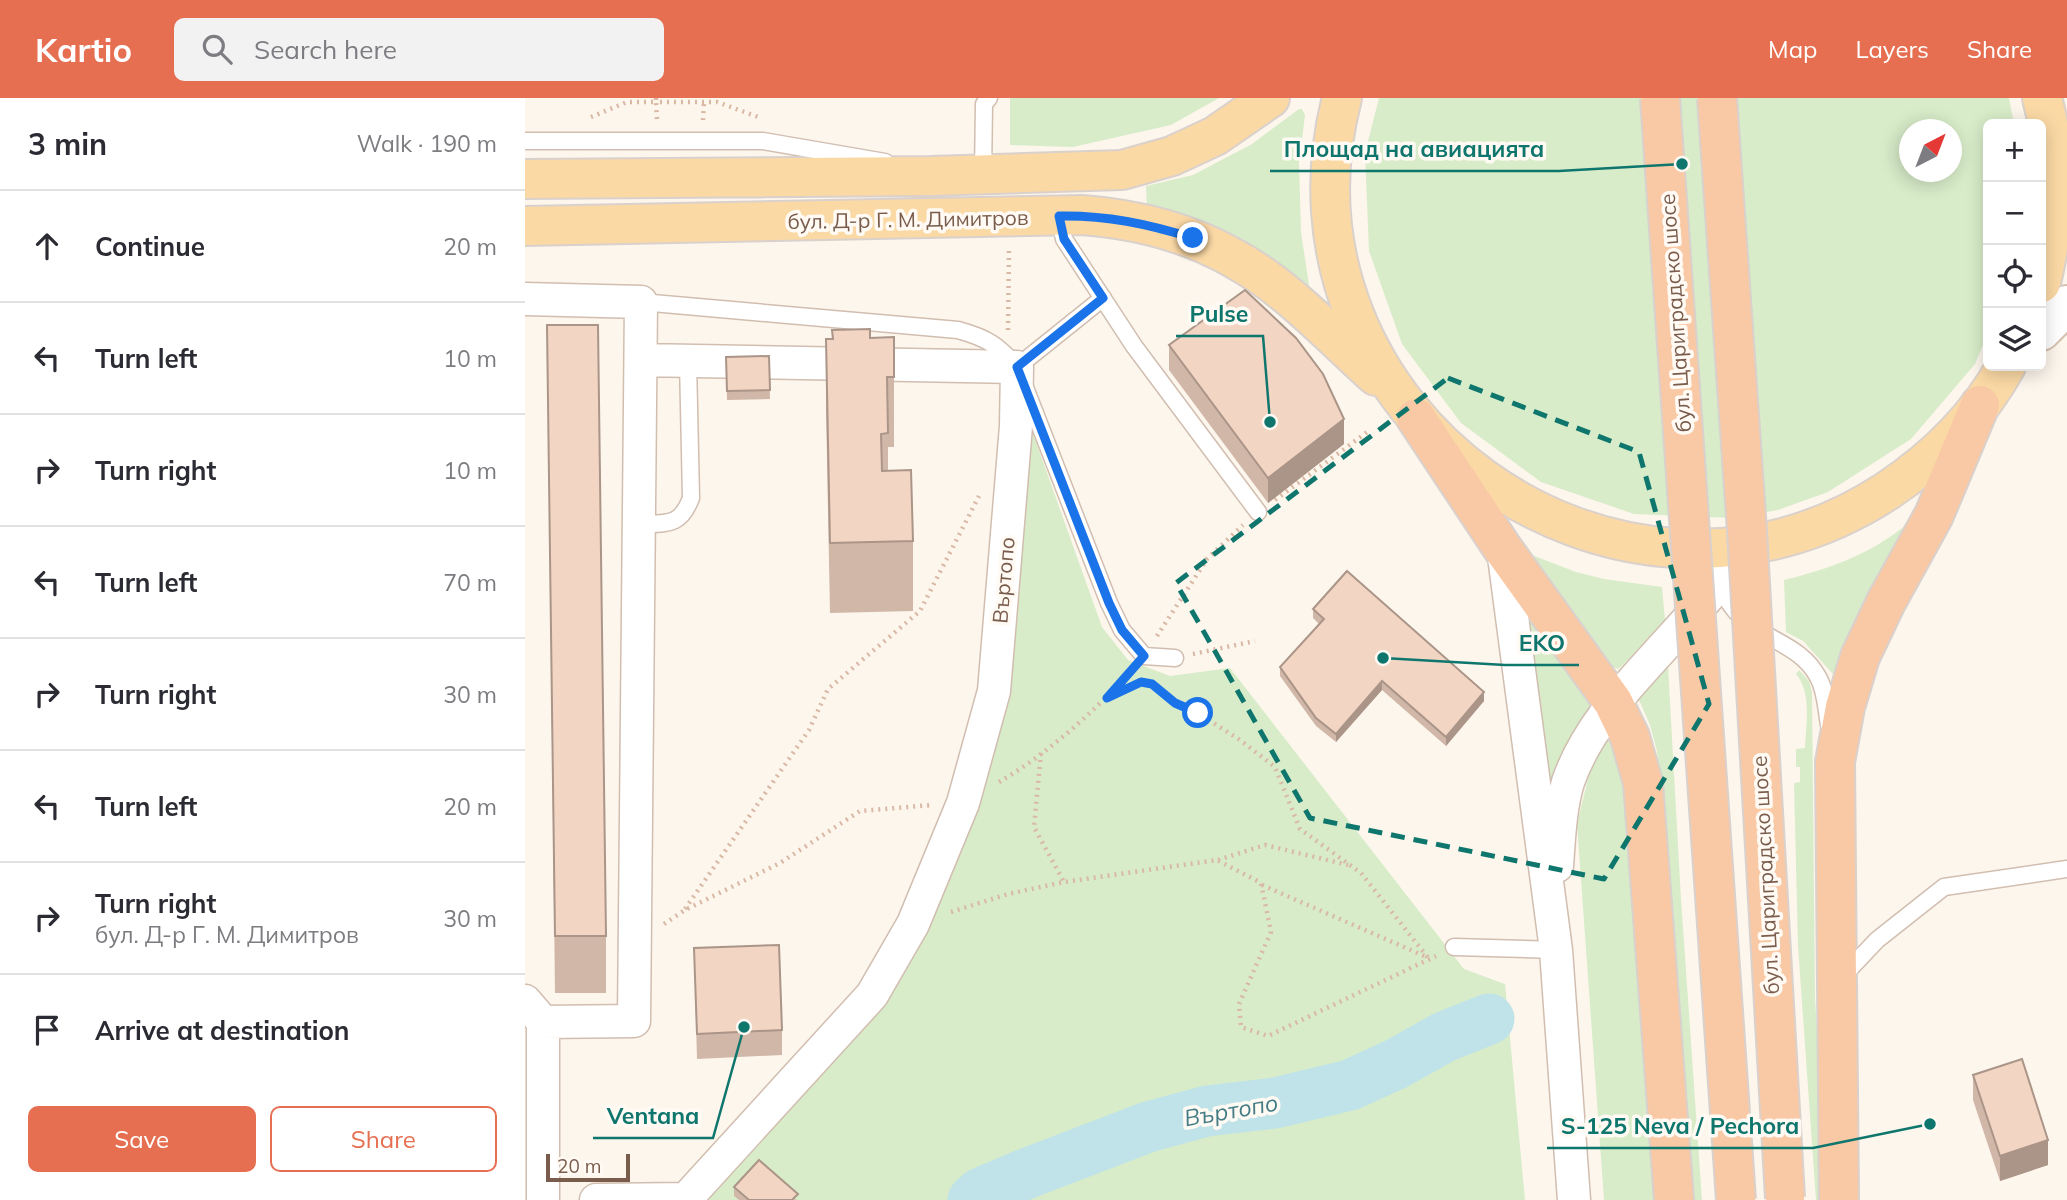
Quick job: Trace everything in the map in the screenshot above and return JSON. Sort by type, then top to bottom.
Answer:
[{"type":"highway","name":"бул. Цариградско шосе","points":[[1660,98],[1736,1200]]},
{"type":"highway","name":"бул. Цариградско шосе","points":[[1717,98],[1747,531],[1785,1199]]},
{"type":"highway","points":[[1839,1200],[1835,762],[1845,707],[1860,657],[1886,602],[1934,514],[1980,405]]},
{"type":"highway","points":[[1408,409],[1503,549],[1613,702],[1630,737],[1643,783],[1674,1200]]},
{"type":"main road","name":"бул. Д-р Г. М. Димитров","points":[[525,179],[931,176],[1122,170],[1172,156],[1215,136],[1270,98]]},
{"type":"main road","points":[[1342,98],[1331,167],[1332,216],[1339,265],[1354,312],[1374,357],[1408,409],[1448,453],[1485,482],[1525,507],[1568,526],[1613,539],[1660,546],[1706,548],[1753,543],[1821,525],[1869,502],[1914,473],[1953,437],[2003,371]]},
{"type":"main road","points":[[2042,98],[2050,133],[2053,195],[2046,260]]},
{"type":"main road","name":"бул. Д-р Г. М. Димитров","points":[[525,226],[1059,216],[1117,218],[1151,225],[1193,238],[1236,259],[1279,290],[1408,409]]},
{"type":"main road","points":[[2046,326],[2067,305]]},
{"type":"street","points":[[525,299],[641,302],[634,1021],[534,1011],[543,1200]]},
{"type":"street","points":[[641,360],[1012,361]]},
{"type":"street","name":"Въртопо","points":[[685,1199],[872,995],[913,923],[963,803],[994,691],[1016,426],[1012,361]]},
{"type":"street","points":[[1554,937],[1561,821],[1568,783],[1587,740],[1613,702],[1720,584],[1753,543]]},
{"type":"street","points":[[1503,549],[1554,937],[1574,1200]]},
{"type":"street","points":[[596,1200],[685,1199]]},
{"type":"lane","points":[[983,100],[983,174]]},
{"type":"lane","points":[[525,141],[763,141],[878,159],[931,176]]},
{"type":"lane","points":[[1059,216],[1064,239],[1134,346],[1258,512]]},
{"type":"lane","points":[[1012,361],[1103,298]]},
{"type":"lane","points":[[641,302],[958,330],[980,336],[1000,347],[1012,361],[1122,630],[1144,656],[1175,658]]},
{"type":"lane","points":[[639,524],[674,522],[686,512],[691,498],[688,361]]},
{"type":"lane","points":[[1720,584],[1733,610],[1763,635],[1801,656],[1819,678],[1824,692],[1835,762]]},
{"type":"lane","points":[[1835,984],[1877,940],[1944,887],[2067,869]]},
{"type":"lane","points":[[1454,947],[1554,937]]},
{"type":"path","points":[[656,100],[657,119]]},
{"type":"path","points":[[587,119],[627,102],[656,100],[717,102],[769,120]]},
{"type":"path","points":[[703,120],[704,102]]},
{"type":"path","points":[[1009,239],[1012,361]]},
{"type":"path","points":[[1170,615],[1207,559],[1258,512],[1370,430]]},
{"type":"path","points":[[685,910],[809,730],[828,689],[920,611],[943,567]]},
{"type":"path","points":[[1175,658],[1255,641]]},
{"type":"path","points":[[635,945],[685,910],[780,863],[860,811],[963,803],[1020,770],[1107,698],[1144,656]]},
{"type":"path","points":[[1107,698],[1141,682],[1152,684],[1175,703],[1198,713],[1275,767],[1300,829],[1361,873],[1430,959]]},
{"type":"path","points":[[1041,752],[1034,827],[1064,881]]},
{"type":"path","points":[[913,923],[1008,894],[1064,881],[1217,860],[1265,845],[1352,866]]},
{"type":"path","points":[[1217,860],[1262,885],[1430,959]]},
{"type":"path","points":[[1262,885],[1271,932],[1239,1004],[1241,1027],[1268,1036],[1430,959]]},
{"type":"highlighted area","points":[[1448,378],[1639,452],[1709,704],[1604,879],[1310,818],[1176,583]]},
{"type":"green space","points":[[1010,98],[1219,98],[1171,125],[1073,147],[1010,145]]},
{"type":"green space","points":[[1379,98],[2009,98],[2013,119],[1983,119],[1983,345],[1975,364],[1911,439],[1828,492],[1778,510],[1733,518],[1634,514],[1541,482],[1461,423],[1402,344],[1369,251],[1365,153]]},
{"type":"green space","points":[[1302,109],[1305,115],[1299,163],[1301,232],[1309,285],[1305,290],[1147,208],[1146,186],[1193,175],[1252,144]]},
{"type":"green space","points":[[1031,428],[1102,627],[1128,660],[1170,676],[1230,668],[1464,969],[1505,984],[1525,1200],[685,1200],[872,995],[963,803]]},
{"type":"green space","points":[[1908,523],[1836,673],[1833,674],[1803,641],[1786,632],[1784,580],[1817,571],[1865,552]]},
{"type":"green space","points":[[1519,550],[1576,572],[1662,587],[1665,620],[1623,665],[1618,669],[1613,667]]},
{"type":"green space","points":[[1527,612],[1596,700],[1546,819]]},
{"type":"green space","points":[[1668,666],[1702,1200],[1690,1200],[1657,751],[1639,700],[1641,693]]},
{"type":"green space","points":[[1799,670],[1809,681],[1812,692],[1815,997],[1826,1200],[1816,1200],[1798,946],[1794,783],[1800,782],[1800,767],[1796,767],[1796,749],[1805,748],[1807,709],[1804,690],[1796,674]]},
{"type":"green space","points":[[1610,730],[1624,748],[1659,1200],[1604,1200],[1577,824],[1592,762]]},
{"type":"building","points":[[1245,290],[1296,338],[1323,374],[1344,419],[1268,478],[1169,345]]},
{"type":"building","points":[[547,325],[598,325],[606,936],[555,936]]},
{"type":"building","points":[[870,329],[870,338],[894,337],[894,377],[887,377],[888,433],[881,434],[882,471],[911,470],[913,541],[830,543],[826,339],[833,339],[832,330]]},
{"type":"building","points":[[769,356],[770,390],[727,391],[726,357]]},
{"type":"building","points":[[1347,571],[1484,692],[1446,737],[1382,681],[1336,734],[1316,718],[1280,667],[1324,619],[1313,609]]},
{"type":"building","points":[[779,945],[782,1030],[697,1034],[694,948]]},
{"type":"building","points":[[2022,1059],[2048,1140],[2000,1156],[1973,1075]]},
{"type":"building","points":[[759,1160],[798,1194],[792,1200],[749,1200],[734,1187]]},
{"type":"waterway","name":"Въртопо","points":[[973,1200],[981,1193],[1028,1173],[1148,1127],[1207,1111],[1275,1103],[1350,1085],[1396,1064],[1444,1037],[1489,1019]]},
{"type":"place","name":"Площад на авиацията","points":[[1682,164]]},
{"type":"place","name":"Pulse","points":[[1270,422]]},
{"type":"place","name":"EKO","points":[[1383,658]]},
{"type":"place","name":"Ventana","points":[[744,1027]]},
{"type":"place","name":"S-125 Neva / Pechora","points":[[1930,1124]]},
{"type":"route","points":[[1193,238],[1117,218],[1059,216],[1064,239],[1103,298],[1017,367],[1109,603],[1122,630],[1144,656],[1107,698],[1141,682],[1152,684],[1175,703],[1198,713]]}]
